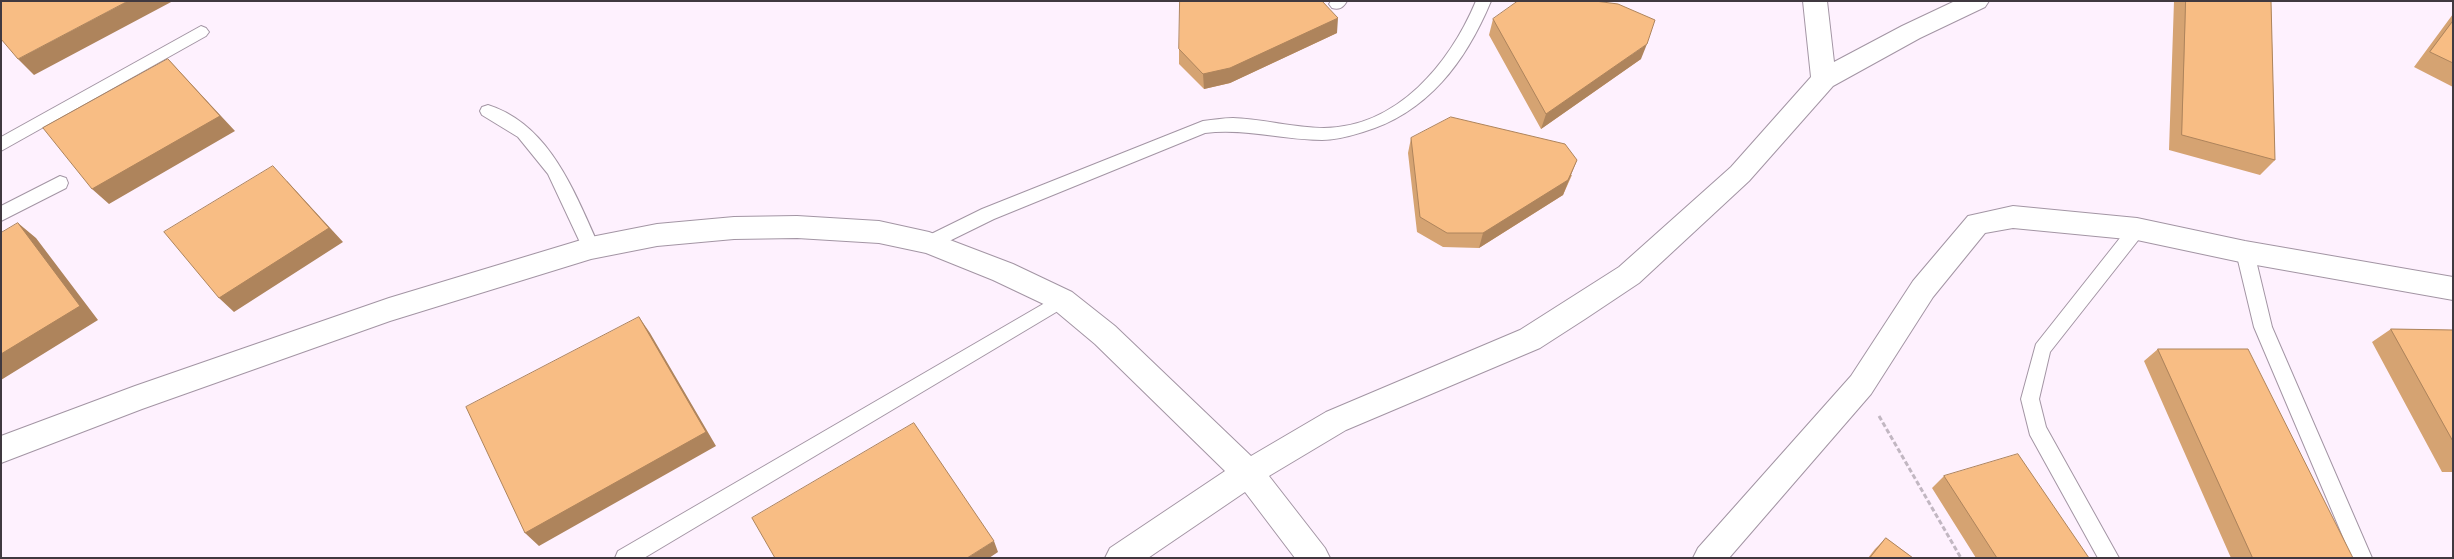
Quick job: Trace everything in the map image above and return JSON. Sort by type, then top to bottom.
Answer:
[{"type":"street","points":[[1815,1],[1824,79]]},
{"type":"street","points":[[1120,558],[1248,473],[1336,420],[1530,339],[1629,275],[1740,174],[1824,79],[1911,32],[1977,1]]},
{"type":"street","points":[[1709,558],[1861,385],[1924,289],[1977,224],[2013,217],[2137,229],[2245,252],[2453,289]]},
{"type":"street","points":[[1,450],[135,399],[344,326],[501,274],[591,248],[657,234],[734,228],[796,227],[879,232],[929,243],[1003,272],[1062,300],[1105,335],[1248,473],[1314,558]]},
{"type":"lane","points":[[929,243],[988,214],[1203,127],[1232,124],[1296,133],[1327,134],[1358,128],[1385,119],[1408,106],[1439,78],[1477,21],[1484,1]]},
{"type":"lane","points":[[1,144],[201,32]]},
{"type":"lane","points":[[488,111],[524,133],[555,170],[591,248]]},
{"type":"lane","points":[[1,214],[60,183]]},
{"type":"lane","points":[[2109,558],[2037,429],[2030,399],[2042,349],[2137,229]]},
{"type":"lane","points":[[2245,252],[2263,327],[2362,558]]},
{"type":"lane","points":[[624,558],[1062,300]]},
{"type":"path","points":[[1861,385],[1961,558]]},
{"type":"building","points":[[1,1],[128,1],[18,59],[1,39]]},
{"type":"building","points":[[1180,1],[1322,1],[1338,18],[1230,68],[1203,74],[1179,49]]},
{"type":"building","points":[[1518,1],[1595,1],[1618,4],[1655,20],[1647,44],[1546,114],[1493,19]]},
{"type":"building","points":[[2186,1],[2271,1],[2275,160],[2182,135]]},
{"type":"building","points":[[2453,21],[2453,63],[2430,52]]},
{"type":"building","points":[[168,59],[220,116],[92,189],[43,128]]},
{"type":"building","points":[[1451,117],[1565,144],[1577,160],[1568,180],[1483,233],[1447,233],[1420,217],[1411,138]]},
{"type":"building","points":[[273,166],[329,228],[219,298],[164,232]]},
{"type":"building","points":[[18,223],[80,306],[1,354],[1,233]]},
{"type":"building","points":[[639,317],[706,432],[525,533],[466,407]]},
{"type":"building","points":[[2391,329],[2453,330],[2453,441]]},
{"type":"building","points":[[2158,349],[2248,349],[2353,558],[2253,558]]},
{"type":"building","points":[[914,423],[994,541],[967,558],[775,558],[752,518]]},
{"type":"building","points":[[2018,454],[2089,558],[1997,558],[1944,476]]},
{"type":"building","points":[[1886,538],[1913,558],[1870,558]]}]
